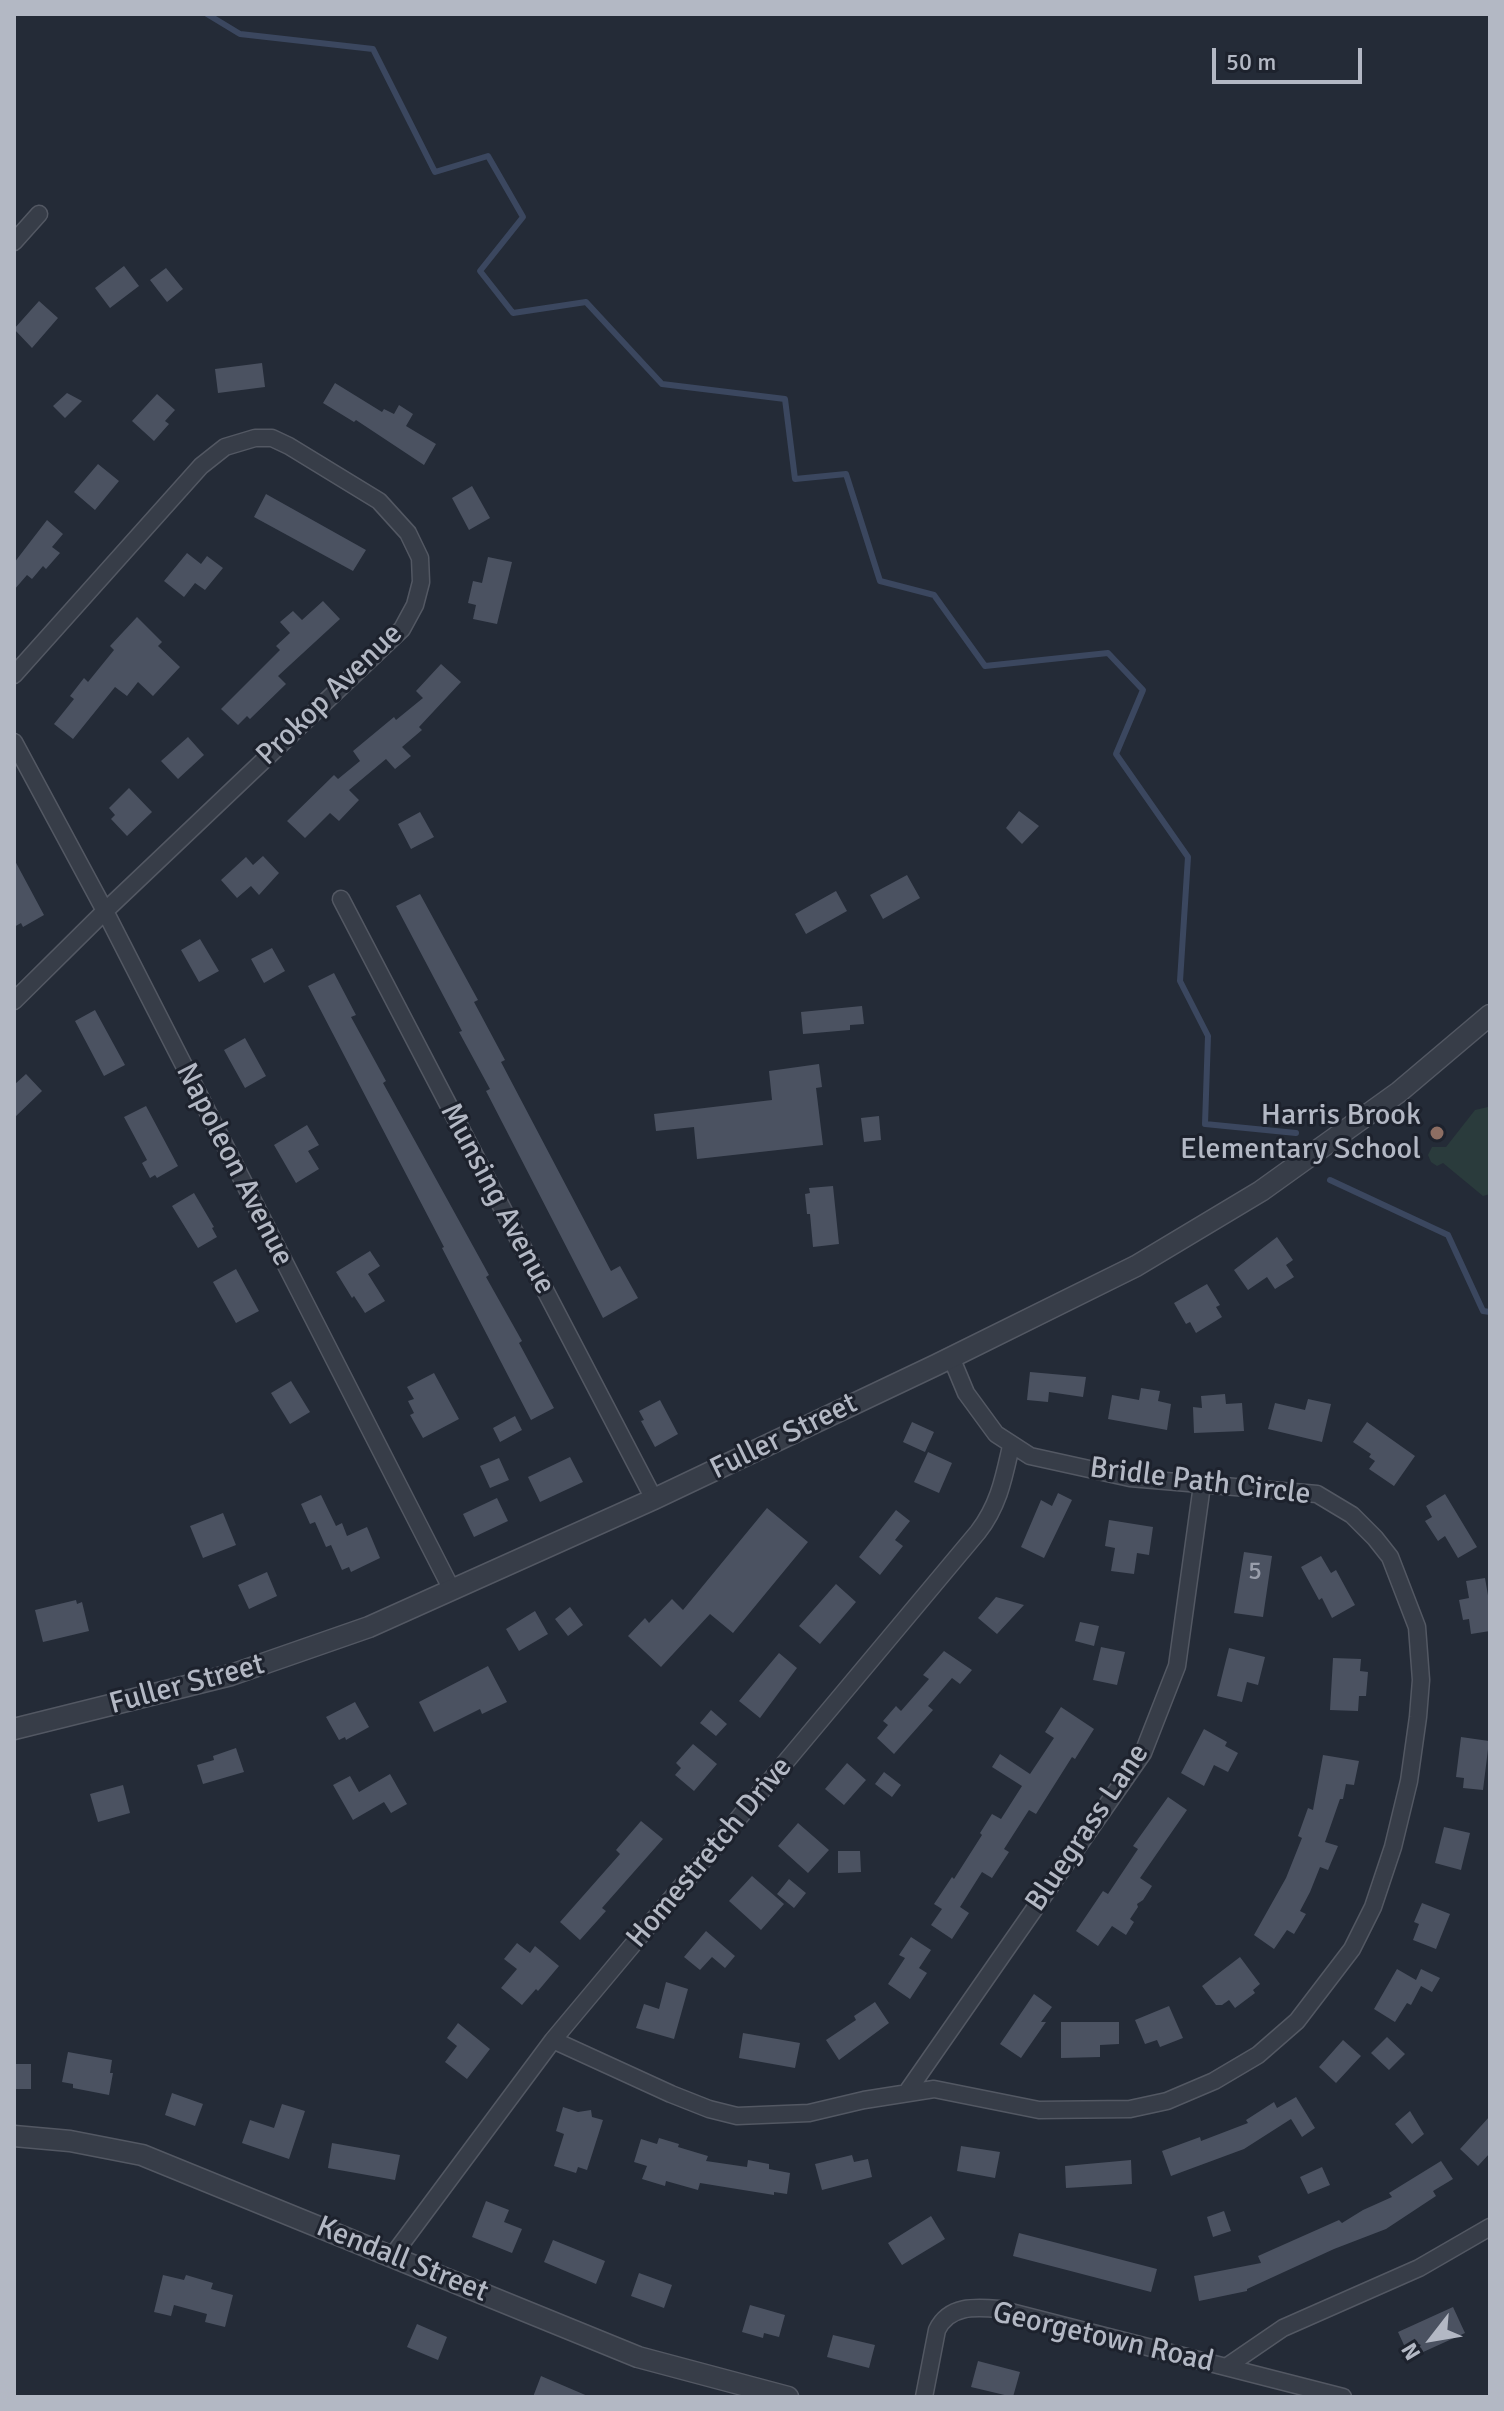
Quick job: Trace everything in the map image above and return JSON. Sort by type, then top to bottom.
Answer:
[{"type":"street","points":[[14,242],[39,214]]},
{"type":"street","name":"Prokop Avenue","points":[[14,675],[185,481],[233,444],[264,438],[289,446],[379,501],[415,544],[420,558],[420,590],[402,629],[14,1001]]},
{"type":"street","name":"Napoleon Avenue","points":[[14,742],[105,911],[452,1590]]},
{"type":"street","name":"Munsing Avenue","points":[[341,899],[654,1499]]},
{"type":"street","name":"Fuller Street","points":[[14,1729],[271,1663],[369,1627],[654,1499],[951,1357],[1136,1266],[1261,1191],[1399,1092],[1490,1015]]},
{"type":"street","name":"Bridle Path Circle","points":[[553,2040],[671,2094],[737,2116],[809,2113],[934,2089],[1039,2110],[1130,2109],[1167,2101],[1230,2073],[1283,2035],[1337,1970],[1365,1927],[1393,1847],[1404,1804],[1421,1680],[1419,1644],[1410,1606],[1390,1557],[1352,1515],[1326,1498],[1294,1490],[1130,1478],[1038,1460],[996,1434],[966,1393],[951,1357]]},
{"type":"street","name":"Homestretch Drive","points":[[393,2255],[553,2040],[985,1524],[995,1507],[1011,1446]]},
{"type":"street","name":"Bluegrass Lane","points":[[907,2092],[1143,1753],[1177,1666],[1202,1485]]},
{"type":"street","name":"Kendall Street","points":[[14,2136],[70,2141],[142,2155],[638,2357],[788,2397]]},
{"type":"street","points":[[1226,2367],[1283,2328],[1419,2268],[1490,2227]]},
{"type":"street","name":"Georgetown Road","points":[[924,2397],[939,2326],[949,2315],[964,2309],[999,2309],[1343,2397]]},
{"type":"shaded area","points":[[1488,1107],[1490,1194],[1483,1196],[1443,1163],[1437,1166],[1431,1162],[1428,1155],[1432,1147],[1446,1147],[1475,1110]]},
{"type":"building","points":[[124,266],[139,286],[110,308],[95,288]]},
{"type":"building","points":[[166,268],[183,289],[167,302],[150,280]]},
{"type":"building","points":[[39,301],[58,318],[32,348],[14,329]]},
{"type":"building","points":[[262,363],[265,387],[218,393],[215,369]]},
{"type":"building","points":[[335,383],[382,412],[384,409],[394,414],[399,405],[413,414],[406,426],[436,444],[424,465],[356,420],[354,422],[323,403]]},
{"type":"building","points":[[67,393],[82,401],[65,418],[53,406]]},
{"type":"building","points":[[157,394],[175,410],[165,421],[169,424],[154,441],[132,421]]},
{"type":"building","points":[[98,464],[119,481],[95,510],[74,492]]},
{"type":"building","points":[[472,486],[490,518],[469,530],[452,498]]},
{"type":"building","points":[[266,494],[366,550],[353,571],[254,517]]},
{"type":"building","points":[[47,520],[63,534],[52,547],[60,553],[46,569],[43,566],[32,579],[27,575],[14,590],[14,563]]},
{"type":"building","points":[[187,553],[201,564],[207,556],[223,568],[205,590],[195,583],[184,597],[164,581]]},
{"type":"building","points":[[488,557],[512,562],[497,624],[473,619],[476,605],[468,603],[473,581],[482,583]]},
{"type":"building","points":[[323,601],[340,619],[278,676],[286,684],[250,719],[247,716],[238,725],[221,709],[280,650],[276,646],[290,633],[280,622],[293,611],[302,620]]},
{"type":"building","points":[[137,617],[162,642],[158,646],[180,667],[153,696],[138,682],[127,696],[115,687],[73,739],[54,724],[74,699],[70,696],[84,678],[88,682],[114,650],[110,646]]},
{"type":"building","points":[[441,664],[461,682],[419,727],[422,730],[402,747],[411,756],[395,769],[386,759],[349,790],[359,800],[339,821],[330,813],[305,838],[287,821],[334,775],[338,779],[360,761],[353,751],[423,698],[416,691]]},
{"type":"building","points":[[188,737],[204,755],[178,779],[161,761]]},
{"type":"building","points":[[129,788],[152,812],[127,836],[111,819],[115,815],[109,808]]},
{"type":"building","points":[[1019,811],[1039,826],[1022,844],[1006,828]]},
{"type":"building","points":[[420,812],[434,837],[411,849],[398,824]]},
{"type":"building","points":[[263,856],[279,873],[259,895],[251,886],[237,898],[221,880],[246,857],[253,865]]},
{"type":"building","points":[[14,859],[44,915],[23,927],[21,923],[14,927]]},
{"type":"building","points":[[907,875],[920,898],[883,919],[870,895]]},
{"type":"building","points":[[836,891],[847,911],[806,934],[795,914]]},
{"type":"building","points":[[420,894],[478,1000],[474,1002],[505,1060],[501,1062],[611,1271],[620,1266],[638,1298],[603,1318],[486,1091],[490,1089],[459,1032],[462,1031],[396,906]]},
{"type":"building","points":[[200,939],[219,971],[199,982],[181,950]]},
{"type":"building","points":[[272,948],[285,971],[264,983],[251,959]]},
{"type":"building","points":[[334,973],[356,1015],[351,1017],[386,1081],[383,1083],[489,1275],[486,1277],[522,1341],[519,1343],[554,1408],[531,1420],[308,986]]},
{"type":"building","points":[[862,1006],[864,1024],[850,1025],[850,1030],[803,1034],[801,1012]]},
{"type":"building","points":[[95,1010],[125,1065],[104,1076],[75,1021]]},
{"type":"building","points":[[245,1038],[266,1076],[245,1088],[224,1050]]},
{"type":"building","points":[[819,1064],[822,1087],[816,1088],[823,1145],[697,1159],[694,1127],[656,1131],[654,1114],[772,1100],[769,1071]]},
{"type":"building","points":[[26,1074],[42,1091],[14,1118],[14,1085]]},
{"type":"building","points":[[146,1106],[178,1166],[157,1178],[155,1175],[150,1178],[142,1163],[147,1160],[124,1117]]},
{"type":"building","points":[[879,1116],[881,1140],[864,1142],[861,1118]]},
{"type":"building","points":[[307,1125],[319,1145],[308,1151],[319,1169],[296,1183],[274,1145]]},
{"type":"building","points":[[833,1186],[839,1244],[813,1247],[805,1194],[810,1193],[809,1188]]},
{"type":"building","points":[[194,1193],[217,1237],[198,1248],[172,1206]]},
{"type":"building","points":[[1277,1237],[1293,1260],[1286,1265],[1294,1277],[1275,1289],[1267,1277],[1248,1290],[1234,1270]]},
{"type":"building","points":[[370,1251],[380,1266],[368,1274],[385,1301],[365,1313],[336,1272]]},
{"type":"building","points":[[236,1269],[259,1311],[236,1323],[213,1282]]},
{"type":"building","points":[[1207,1284],[1220,1305],[1216,1307],[1222,1317],[1196,1333],[1190,1322],[1186,1324],[1174,1303]]},
{"type":"building","points":[[1030,1372],[1086,1377],[1083,1397],[1049,1392],[1048,1402],[1027,1400]]},
{"type":"building","points":[[434,1373],[459,1419],[423,1438],[410,1415],[414,1413],[408,1401],[414,1399],[407,1387]]},
{"type":"building","points":[[291,1381],[310,1412],[290,1424],[271,1393]]},
{"type":"building","points":[[1141,1388],[1160,1391],[1158,1401],[1171,1404],[1167,1430],[1108,1419],[1112,1395],[1139,1400]]},
{"type":"building","points":[[1225,1394],[1226,1404],[1242,1403],[1244,1431],[1194,1433],[1193,1407],[1202,1408],[1201,1396]]},
{"type":"building","points":[[1308,1399],[1331,1404],[1322,1442],[1268,1429],[1275,1403],[1305,1410]]},
{"type":"building","points":[[660,1400],[678,1434],[655,1447],[639,1411]]},
{"type":"building","points":[[515,1416],[522,1430],[500,1442],[493,1428]]},
{"type":"building","points":[[912,1422],[934,1432],[925,1452],[903,1442]]},
{"type":"building","points":[[1367,1422],[1415,1456],[1394,1486],[1369,1469],[1375,1461],[1369,1457],[1371,1454],[1353,1442]]},
{"type":"building","points":[[928,1452],[952,1463],[939,1493],[914,1482]]},
{"type":"building","points":[[570,1457],[583,1482],[540,1502],[528,1477]]},
{"type":"building","points":[[499,1458],[509,1480],[490,1488],[480,1466]]},
{"type":"building","points":[[1058,1493],[1072,1500],[1044,1558],[1021,1547],[1041,1500],[1052,1506]]},
{"type":"building","points":[[1445,1494],[1477,1547],[1458,1558],[1445,1536],[1438,1541],[1425,1521],[1432,1517],[1426,1506]]},
{"type":"building","points":[[321,1495],[336,1526],[342,1523],[347,1536],[367,1527],[380,1558],[351,1572],[349,1567],[342,1570],[331,1545],[326,1547],[315,1522],[310,1524],[301,1504]]},
{"type":"building","points":[[497,1498],[508,1521],[474,1537],[463,1514]]},
{"type":"building","points":[[767,1508],[808,1542],[733,1633],[710,1614],[661,1667],[628,1636],[645,1618],[649,1623],[672,1599],[683,1610]]},
{"type":"building","points":[[896,1510],[910,1521],[895,1540],[903,1546],[880,1575],[859,1557]]},
{"type":"building","points":[[223,1513],[236,1545],[203,1558],[190,1526]]},
{"type":"building","points":[[1109,1520],[1153,1527],[1149,1555],[1137,1553],[1134,1574],[1111,1571],[1115,1548],[1105,1546]]},
{"type":"building","points":[[1244,1552],[1272,1556],[1263,1617],[1234,1613]]},
{"type":"building","points":[[1321,1556],[1331,1573],[1336,1570],[1355,1605],[1332,1618],[1301,1567]]},
{"type":"building","points":[[267,1572],[277,1596],[249,1609],[238,1585]]},
{"type":"building","points":[[1485,1578],[1490,1631],[1471,1634],[1469,1619],[1463,1620],[1459,1600],[1469,1598],[1466,1581]]},
{"type":"building","points":[[836,1584],[856,1602],[820,1644],[799,1626]]},
{"type":"building","points":[[996,1597],[1024,1605],[997,1634],[978,1618]]},
{"type":"building","points":[[76,1600],[77,1604],[82,1602],[89,1631],[43,1642],[35,1610]]},
{"type":"building","points":[[570,1607],[583,1625],[568,1636],[555,1619]]},
{"type":"building","points":[[535,1611],[548,1634],[519,1651],[506,1629]]},
{"type":"building","points":[[1080,1622],[1099,1626],[1094,1646],[1075,1641]]},
{"type":"building","points":[[1101,1647],[1125,1652],[1117,1685],[1093,1680]]},
{"type":"building","points":[[1229,1648],[1265,1657],[1258,1685],[1247,1682],[1242,1702],[1217,1696]]},
{"type":"building","points":[[944,1651],[972,1670],[960,1684],[952,1678],[928,1706],[933,1710],[894,1754],[877,1738],[888,1725],[883,1721],[896,1706],[901,1711],[929,1679],[923,1675]]},
{"type":"building","points":[[779,1653],[797,1668],[760,1718],[739,1701]]},
{"type":"building","points":[[1333,1658],[1361,1659],[1360,1671],[1368,1672],[1366,1696],[1359,1696],[1358,1711],[1330,1710]]},
{"type":"building","points":[[488,1666],[507,1702],[482,1714],[480,1709],[434,1732],[419,1702]]},
{"type":"building","points":[[355,1702],[369,1727],[346,1740],[345,1737],[339,1740],[326,1717]]},
{"type":"building","points":[[1061,1707],[1094,1729],[1036,1814],[1029,1810],[1004,1849],[1009,1852],[992,1878],[982,1872],[960,1907],[969,1913],[952,1939],[931,1925],[942,1909],[934,1904],[952,1877],[954,1879],[992,1814],[1001,1819],[1022,1786],[992,1767],[1000,1754],[1030,1774],[1054,1738],[1045,1732]]},
{"type":"building","points":[[711,1710],[727,1724],[716,1736],[700,1723]]},
{"type":"building","points":[[1204,1729],[1227,1742],[1225,1746],[1238,1753],[1228,1772],[1214,1765],[1204,1786],[1181,1773]]},
{"type":"building","points":[[1461,1737],[1489,1741],[1483,1790],[1463,1788],[1464,1778],[1456,1777]]},
{"type":"building","points":[[693,1744],[717,1764],[694,1791],[675,1775],[681,1768],[676,1763]]},
{"type":"building","points":[[236,1748],[244,1772],[203,1784],[197,1765]]},
{"type":"building","points":[[1323,1755],[1359,1761],[1354,1785],[1346,1784],[1325,1842],[1338,1846],[1328,1870],[1320,1867],[1300,1911],[1306,1914],[1294,1934],[1287,1930],[1274,1949],[1254,1935],[1286,1878],[1302,1838],[1298,1836],[1308,1808],[1313,1810]]},
{"type":"building","points":[[847,1763],[866,1780],[844,1805],[825,1789]]},
{"type":"building","points":[[884,1772],[901,1785],[892,1797],[875,1784]]},
{"type":"building","points":[[390,1774],[407,1804],[391,1813],[384,1802],[353,1820],[333,1785],[350,1776],[359,1792]]},
{"type":"building","points":[[123,1785],[130,1813],[98,1822],[90,1794]]},
{"type":"building","points":[[1168,1797],[1187,1810],[1140,1878],[1152,1886],[1137,1904],[1130,1919],[1134,1922],[1126,1935],[1112,1926],[1098,1946],[1076,1931],[1103,1891],[1108,1894],[1138,1849],[1133,1846]]},
{"type":"building","points":[[641,1821],[663,1839],[602,1908],[606,1911],[580,1940],[560,1922],[620,1854],[616,1850]]},
{"type":"building","points":[[798,1823],[829,1850],[808,1873],[778,1846]]},
{"type":"building","points":[[1444,1827],[1470,1833],[1461,1870],[1435,1863]]},
{"type":"building","points":[[838,1851],[860,1851],[861,1872],[838,1873]]},
{"type":"building","points":[[752,1876],[784,1904],[761,1930],[729,1901]]},
{"type":"building","points":[[789,1879],[806,1893],[794,1908],[777,1894]]},
{"type":"building","points":[[1422,1903],[1450,1914],[1436,1949],[1413,1940],[1419,1924],[1414,1922]]},
{"type":"building","points":[[706,1931],[735,1956],[725,1968],[712,1957],[700,1970],[684,1957]]},
{"type":"building","points":[[911,1937],[931,1950],[919,1968],[927,1973],[910,1999],[888,1984],[905,1958],[899,1955]]},
{"type":"building","points":[[517,1943],[530,1953],[535,1946],[559,1966],[522,2005],[501,1988],[517,1969],[504,1959]]},
{"type":"building","points":[[1240,1957],[1260,1984],[1253,1990],[1255,1993],[1235,2008],[1229,2000],[1216,2005],[1202,1986]]},
{"type":"building","points":[[1397,1969],[1416,1980],[1421,1969],[1440,1978],[1432,1992],[1421,1986],[1411,2005],[1407,2003],[1395,2022],[1374,2009]]},
{"type":"building","points":[[666,1982],[688,1989],[674,2039],[636,2028],[644,2004],[659,2009]]},
{"type":"building","points":[[1034,1994],[1052,2007],[1041,2022],[1046,2022],[1021,2058],[1000,2044]]},
{"type":"building","points":[[875,2002],[889,2023],[839,2060],[826,2040],[856,2020],[854,2016]]},
{"type":"building","points":[[1169,2006],[1183,2038],[1160,2047],[1157,2040],[1145,2044],[1135,2020]]},
{"type":"building","points":[[1061,2022],[1119,2022],[1119,2044],[1100,2045],[1100,2057],[1061,2058]]},
{"type":"building","points":[[458,2023],[490,2049],[467,2079],[445,2062],[457,2046],[447,2038]]},
{"type":"building","points":[[743,2033],[800,2043],[795,2068],[739,2058]]},
{"type":"building","points":[[1387,2037],[1405,2054],[1389,2070],[1371,2053]]},
{"type":"building","points":[[1343,2040],[1361,2056],[1336,2083],[1319,2067]]},
{"type":"building","points":[[68,2052],[112,2060],[109,2095],[73,2088],[73,2084],[62,2082]]},
{"type":"building","points":[[14,2064],[31,2064],[31,2089],[14,2089]]},
{"type":"building","points":[[172,2093],[203,2104],[195,2126],[165,2115]]},
{"type":"building","points":[[1296,2097],[1315,2128],[1302,2137],[1291,2119],[1244,2149],[1171,2176],[1162,2151],[1200,2137],[1201,2141],[1248,2123],[1246,2120],[1274,2102],[1277,2108]]},
{"type":"building","points":[[282,2104],[305,2111],[289,2159],[242,2143],[250,2120],[274,2128]]},
{"type":"building","points":[[563,2107],[578,2112],[591,2110],[592,2117],[603,2120],[587,2170],[578,2167],[576,2173],[554,2166],[564,2134],[556,2131]]},
{"type":"building","points":[[1410,2111],[1424,2134],[1412,2144],[1395,2124]]},
{"type":"building","points":[[1490,2116],[1490,2153],[1478,2166],[1460,2149]]},
{"type":"building","points":[[659,2138],[708,2156],[706,2161],[747,2167],[748,2160],[790,2173],[787,2194],[774,2192],[774,2195],[700,2183],[698,2190],[666,2181],[665,2186],[642,2179],[647,2166],[634,2162],[641,2139],[657,2144]]},
{"type":"building","points":[[332,2143],[400,2155],[395,2180],[328,2168]]},
{"type":"building","points":[[961,2146],[1000,2152],[995,2178],[957,2171]]},
{"type":"building","points":[[852,2155],[854,2162],[868,2159],[872,2177],[822,2190],[815,2164]]},
{"type":"building","points":[[1131,2160],[1132,2184],[1066,2188],[1065,2166]]},
{"type":"building","points":[[1441,2161],[1453,2179],[1433,2191],[1436,2196],[1386,2229],[1334,2249],[1247,2291],[1199,2301],[1194,2276],[1261,2263],[1258,2256],[1339,2220],[1342,2223],[1392,2197],[1389,2193]]},
{"type":"building","points":[[1322,2167],[1330,2185],[1308,2194],[1300,2177]]},
{"type":"building","points":[[486,2201],[509,2210],[504,2222],[522,2229],[512,2253],[472,2237]]},
{"type":"building","points":[[1224,2211],[1231,2231],[1213,2237],[1207,2217]]},
{"type":"building","points":[[931,2216],[945,2239],[902,2265],[888,2243]]},
{"type":"building","points":[[1019,2233],[1157,2269],[1151,2292],[1013,2256]]},
{"type":"building","points":[[553,2240],[605,2261],[596,2284],[544,2262]]},
{"type":"building","points":[[639,2273],[672,2285],[664,2308],[631,2296]]},
{"type":"building","points":[[163,2275],[184,2280],[186,2275],[213,2283],[211,2289],[233,2295],[225,2327],[205,2322],[207,2314],[174,2305],[171,2316],[154,2312]]},
{"type":"building","points":[[750,2305],[785,2315],[779,2337],[764,2333],[763,2338],[742,2332]]},
{"type":"building","points":[[1453,2307],[1465,2333],[1410,2358],[1398,2332]]},
{"type":"building","points":[[417,2324],[447,2337],[438,2360],[407,2347]]},
{"type":"building","points":[[833,2335],[875,2345],[869,2368],[827,2357]]},
{"type":"building","points":[[978,2361],[1020,2372],[1013,2397],[971,2387]]},
{"type":"building","points":[[541,2376],[590,2397],[533,2397]]},
{"type":"waterway","points":[[207,14],[240,34],[373,49],[435,172],[488,156],[523,217],[480,271],[513,313],[586,302],[662,384],[785,399],[795,479],[846,474],[880,581],[934,595],[985,666],[1108,653],[1143,690],[1116,754],[1188,857],[1180,981],[1208,1036],[1205,1124],[1296,1133]]},
{"type":"waterway","points":[[1330,1180],[1448,1235],[1483,1311],[1490,1312]]},
{"type":"place","name":"Harris Brook Elementary School","points":[[1437,1133]]}]
